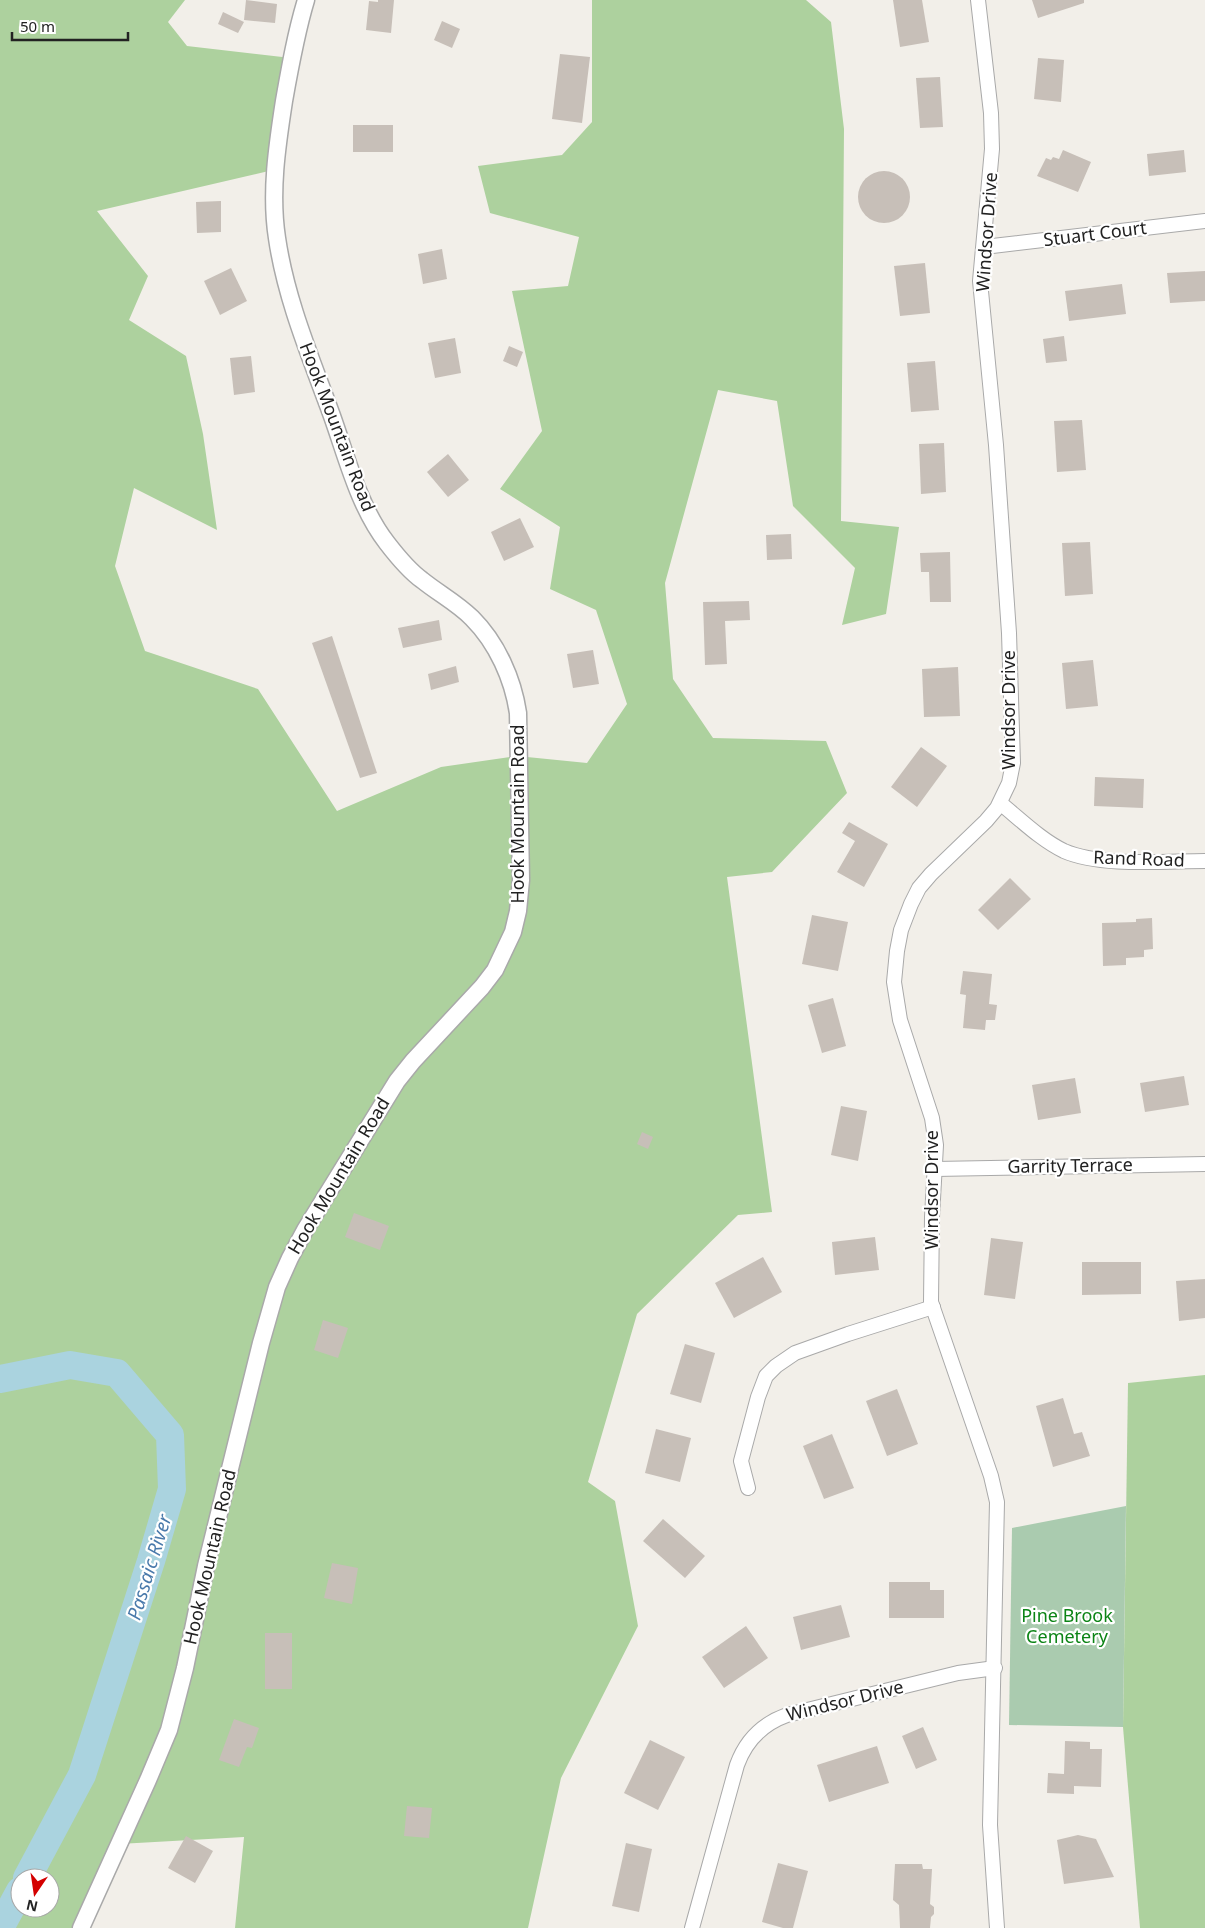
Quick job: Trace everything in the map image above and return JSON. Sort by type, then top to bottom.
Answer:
[{"type":"street","name":"Hook Mountain Road","points":[[81,1928],[169,1730],[185,1668],[206,1566],[261,1343],[278,1287],[290,1258],[305,1230],[397,1081],[413,1061],[482,987],[495,970],[513,932],[518,911],[521,880],[518,713],[515,692],[508,672],[486,635],[473,619],[457,605],[420,580],[385,540],[369,513],[356,484],[297,319],[282,268],[276,237],[275,155],[294,42],[306,0]]},
{"type":"street","name":"Windsor Drive","points":[[978,0],[992,113],[992,149],[980,281],[996,445],[1009,633],[1013,745],[1012,770],[1009,783],[1000,803],[986,821],[919,888],[908,913],[897,950],[894,982],[896,999],[910,1056],[932,1118],[936,1145],[932,1217],[931,1302],[991,1476],[997,1502],[995,1668],[990,1824],[998,1928]]},
{"type":"street","name":"Stuart Court","points":[[984,247],[1205,221]]},
{"type":"street","name":"Rand Road","points":[[1000,803],[1056,846],[1086,858],[1122,861],[1205,861]]},
{"type":"street","name":"Garrity Terrace","points":[[935,1169],[1205,1164]]},
{"type":"street","points":[[748,1488],[741,1461],[758,1397],[766,1376],[776,1366],[795,1353],[933,1307]]},
{"type":"street","name":"Windsor Drive","points":[[692,1928],[737,1765],[745,1746],[758,1730],[773,1720],[787,1715],[958,1673],[995,1668]]},
{"type":"green space","points":[[0,0],[185,0],[168,22],[187,46],[291,58],[273,170],[97,211],[148,276],[129,320],[186,356],[203,434],[217,530],[134,488],[115,566],[145,651],[258,689],[337,811],[441,767],[517,756],[587,763],[627,704],[596,610],[550,589],[560,527],[500,489],[542,431],[512,291],[568,286],[579,237],[490,213],[478,166],[562,155],[592,122],[592,0],[806,0],[831,22],[844,129],[841,521],[899,527],[886,614],[842,625],[855,568],[793,506],[777,401],[718,390],[665,583],[673,679],[713,738],[826,741],[847,793],[772,872],[727,877],[772,1212],[738,1215],[637,1314],[588,1482],[615,1501],[638,1626],[561,1778],[528,1928],[235,1928],[244,1837],[119,1844],[80,1928],[0,1928]]},
{"type":"green space","points":[[1205,1375],[1205,1928],[1140,1928],[1123,1727],[1128,1383]]},
{"type":"green space","name":"Pine Brook Cemetery","points":[[1126,1506],[1123,1727],[1009,1725],[1012,1528]]},
{"type":"building","points":[[246,0],[277,4],[275,23],[244,20]]},
{"type":"building","points":[[378,0],[394,0],[391,33],[366,30],[369,1],[378,2]]},
{"type":"building","points":[[893,0],[922,0],[929,42],[900,47]]},
{"type":"building","points":[[1032,0],[1084,0],[1084,3],[1038,18]]},
{"type":"building","points":[[223,12],[244,22],[238,33],[218,24]]},
{"type":"building","points":[[442,21],[460,29],[452,48],[434,40]]},
{"type":"building","points":[[560,54],[590,57],[582,123],[552,119]]},
{"type":"building","points":[[1038,58],[1064,60],[1061,102],[1034,99]]},
{"type":"building","points":[[940,77],[943,127],[920,128],[916,78]]},
{"type":"building","points":[[353,125],[393,125],[393,152],[353,152]]},
{"type":"building","points":[[1063,150],[1091,162],[1078,192],[1037,176],[1046,158],[1051,160],[1053,157],[1059,159]]},
{"type":"building","points":[[1184,150],[1186,172],[1149,176],[1147,154]]},
{"type":"building","points":[[879,171],[889,171],[903,178],[910,192],[910,202],[903,216],[889,223],[879,223],[869,219],[862,212],[858,202],[858,192],[862,182],[869,175]]},
{"type":"building","points":[[221,201],[221,232],[197,233],[196,202]]},
{"type":"building","points":[[442,249],[447,279],[423,284],[418,254]]},
{"type":"building","points":[[925,263],[930,313],[900,316],[894,266]]},
{"type":"building","points":[[231,268],[247,301],[220,315],[204,281]]},
{"type":"building","points":[[1205,271],[1205,301],[1170,303],[1167,273]]},
{"type":"building","points":[[1122,284],[1126,314],[1069,321],[1065,291]]},
{"type":"building","points":[[1064,336],[1067,361],[1046,363],[1043,339]]},
{"type":"building","points":[[455,338],[461,373],[435,378],[428,343]]},
{"type":"building","points":[[509,346],[523,352],[517,367],[503,361]]},
{"type":"building","points":[[251,356],[255,392],[234,395],[230,358]]},
{"type":"building","points":[[935,361],[939,410],[911,412],[907,363]]},
{"type":"building","points":[[1082,420],[1086,470],[1057,472],[1054,421]]},
{"type":"building","points":[[944,443],[946,492],[921,494],[919,444]]},
{"type":"building","points":[[448,454],[469,480],[448,497],[427,472]]},
{"type":"building","points":[[520,518],[534,547],[504,561],[491,532]]},
{"type":"building","points":[[791,534],[792,559],[767,560],[766,535]]},
{"type":"building","points":[[1090,542],[1093,594],[1065,596],[1062,543]]},
{"type":"building","points":[[950,552],[951,602],[930,602],[929,572],[921,572],[920,553]]},
{"type":"building","points":[[749,601],[750,620],[725,621],[727,664],[705,665],[703,602]]},
{"type":"building","points":[[439,620],[442,640],[403,648],[398,628]]},
{"type":"building","points":[[332,636],[377,773],[360,778],[312,643]]},
{"type":"building","points":[[593,650],[599,684],[573,688],[567,654]]},
{"type":"building","points":[[1093,660],[1098,706],[1066,709],[1062,663]]},
{"type":"building","points":[[456,666],[459,682],[431,690],[428,674]]},
{"type":"building","points":[[958,667],[960,716],[924,717],[922,669]]},
{"type":"building","points":[[921,747],[947,766],[917,807],[891,787]]},
{"type":"building","points":[[1095,777],[1144,779],[1143,808],[1094,806]]},
{"type":"building","points":[[849,822],[888,844],[864,887],[837,872],[855,841],[842,833]]},
{"type":"building","points":[[1010,878],[1031,899],[998,930],[978,910]]},
{"type":"building","points":[[812,915],[848,922],[838,971],[802,964]]},
{"type":"building","points":[[1152,918],[1153,949],[1144,950],[1144,957],[1126,958],[1126,965],[1103,966],[1102,923],[1136,922],[1136,919]]},
{"type":"building","points":[[963,971],[992,974],[989,1004],[997,1005],[995,1020],[986,1020],[985,1030],[963,1028],[966,995],[960,994]]},
{"type":"building","points":[[833,998],[846,1046],[822,1053],[808,1005]]},
{"type":"building","points":[[1184,1076],[1189,1105],[1145,1112],[1140,1083]]},
{"type":"building","points":[[1075,1078],[1081,1113],[1038,1120],[1032,1085]]},
{"type":"building","points":[[841,1106],[867,1111],[858,1161],[831,1155]]},
{"type":"building","points":[[642,1132],[653,1137],[648,1149],[637,1144]]},
{"type":"building","points":[[354,1213],[389,1226],[380,1250],[345,1237]]},
{"type":"building","points":[[875,1237],[879,1270],[835,1275],[832,1242]]},
{"type":"building","points":[[991,1238],[1023,1242],[1015,1299],[984,1295]]},
{"type":"building","points":[[763,1257],[782,1292],[734,1318],[715,1283]]},
{"type":"building","points":[[1082,1262],[1141,1262],[1141,1294],[1082,1295]]},
{"type":"building","points":[[1205,1279],[1205,1318],[1179,1321],[1176,1281]]},
{"type":"building","points":[[323,1320],[348,1328],[338,1358],[314,1350]]},
{"type":"building","points":[[685,1344],[715,1353],[701,1403],[670,1394]]},
{"type":"building","points":[[897,1389],[918,1444],[887,1456],[866,1401]]},
{"type":"building","points":[[1063,1398],[1074,1434],[1082,1432],[1090,1456],[1053,1467],[1036,1406]]},
{"type":"building","points":[[656,1429],[691,1438],[680,1482],[645,1473]]},
{"type":"building","points":[[832,1434],[854,1488],[824,1499],[803,1446]]},
{"type":"building","points":[[663,1519],[705,1556],[685,1578],[643,1541]]},
{"type":"building","points":[[332,1563],[358,1568],[352,1604],[324,1598]]},
{"type":"building","points":[[889,1582],[930,1582],[930,1590],[944,1590],[944,1618],[889,1618]]},
{"type":"building","points":[[841,1605],[850,1637],[801,1650],[793,1617]]},
{"type":"building","points":[[746,1626],[768,1658],[724,1688],[702,1657]]},
{"type":"building","points":[[265,1633],[292,1633],[292,1689],[265,1689]]},
{"type":"building","points":[[234,1719],[259,1728],[252,1748],[247,1747],[239,1767],[219,1760]]},
{"type":"building","points":[[923,1727],[937,1760],[916,1769],[902,1736]]},
{"type":"building","points":[[650,1740],[685,1757],[658,1810],[624,1793]]},
{"type":"building","points":[[1065,1741],[1090,1742],[1090,1749],[1102,1749],[1101,1787],[1074,1786],[1074,1794],[1047,1793],[1048,1773],[1064,1774]]},
{"type":"building","points":[[877,1746],[889,1783],[829,1802],[817,1765]]},
{"type":"building","points":[[407,1806],[432,1808],[429,1838],[404,1836]]},
{"type":"building","points":[[1078,1835],[1096,1839],[1114,1877],[1064,1884],[1057,1840]]},
{"type":"building","points":[[186,1836],[213,1851],[195,1883],[168,1868]]},
{"type":"building","points":[[626,1843],[652,1849],[639,1912],[612,1906]]},
{"type":"building","points":[[778,1863],[808,1871],[793,1928],[783,1928],[762,1922]]},
{"type":"building","points":[[895,1864],[922,1864],[923,1869],[932,1869],[930,1904],[934,1907],[934,1914],[931,1917],[930,1928],[900,1928],[899,1905],[893,1900]]},
{"type":"waterway","name":"Passaic River","points":[[0,1379],[70,1365],[117,1373],[170,1435],[172,1489],[151,1561],[82,1775],[32,1868]]},
{"type":"waterway","name":"Passaic River","points":[[0,1928],[10,1910]]}]
